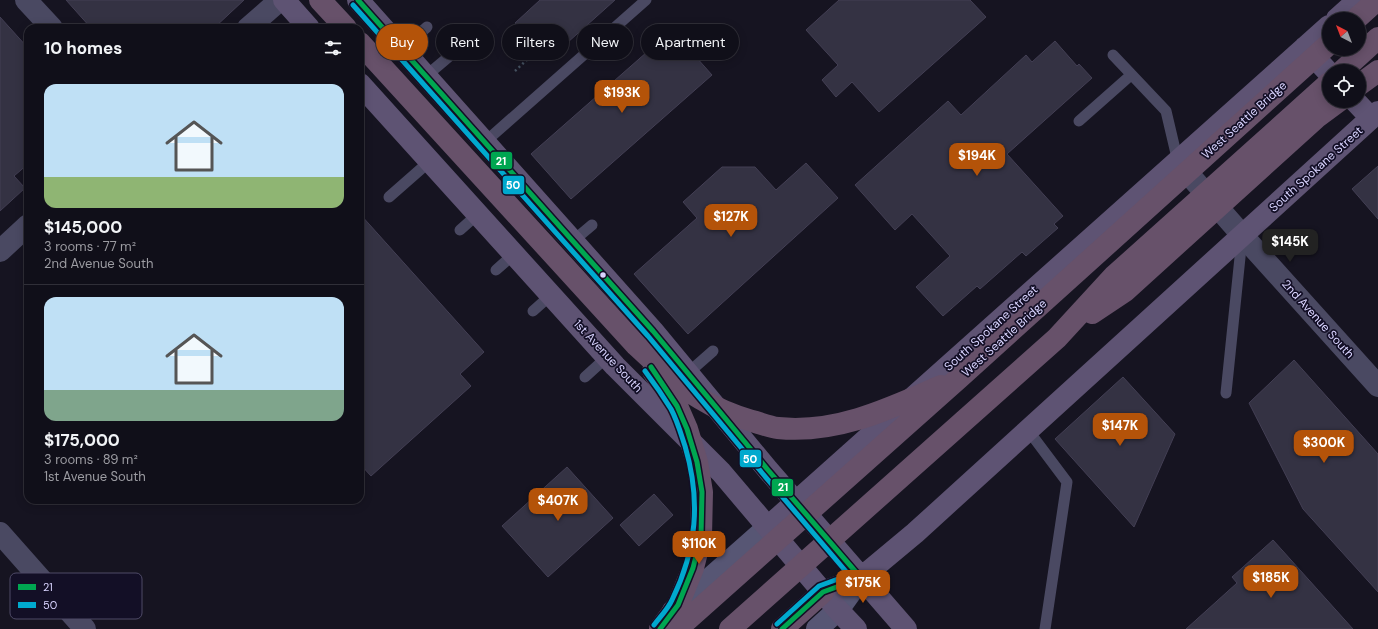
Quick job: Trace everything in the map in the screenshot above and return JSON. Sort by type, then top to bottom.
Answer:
[{"type":"highway","points":[[320,0],[342,24]]},
{"type":"highway","points":[[1364,12],[1377,0]]},
{"type":"highway","points":[[1350,64],[1378,38]]},
{"type":"highway","points":[[364,47],[636,345],[675,380],[702,399],[736,416],[777,428],[816,428],[845,423],[875,414],[959,378]]},
{"type":"highway","name":"West Seattle Bridge","points":[[677,629],[959,378],[1322,50]]},
{"type":"highway","points":[[1366,79],[1378,70]]},
{"type":"highway","points":[[730,629],[1057,338],[1114,276],[1322,88]]},
{"type":"highway","points":[[1057,338],[1125,291],[1316,118],[1330,108]]},
{"type":"highway","points":[[636,345],[677,406],[685,423],[697,462],[702,492],[701,536],[693,568],[678,605],[660,629]]},
{"type":"highway","points":[[782,629],[823,592]]},
{"type":"main road","points":[[284,0],[306,24]]},
{"type":"main road","points":[[358,0],[380,24]]},
{"type":"main road","points":[[1345,12],[1358,0]]},
{"type":"main road","points":[[1372,0],[1378,7]]},
{"type":"main road","name":"South Spokane Street","points":[[653,629],[1322,32]]},
{"type":"main road","points":[[1305,47],[1322,65]]},
{"type":"main road","points":[[412,60],[653,331],[796,502],[906,629]]},
{"type":"main road","name":"1st Avenue South","points":[[364,88],[607,357],[721,472],[838,610],[856,629]]},
{"type":"main road","points":[[1365,108],[1375,115]]},
{"type":"main road","name":"South Spokane Street","points":[[817,629],[838,610],[861,578],[916,533],[1375,115]]},
{"type":"main road","name":"South Spokane Street","points":[[823,592],[861,578]]},
{"type":"street","points":[[26,0],[48,24]]},
{"type":"street","points":[[253,24],[280,0]]},
{"type":"street","name":"2nd Avenue South","points":[[1178,162],[1378,386]]},
{"type":"street","points":[[0,251],[24,229]]},
{"type":"street","points":[[0,533],[35,573]]},
{"type":"street","points":[[76,619],[85,629]]},
{"type":"lane","points":[[485,142],[646,0]]},
{"type":"lane","points":[[1114,56],[1166,111],[1178,162]]},
{"type":"lane","points":[[426,76],[445,60]]},
{"type":"lane","points":[[1079,121],[1131,74]]},
{"type":"lane","points":[[390,197],[430,161]]},
{"type":"lane","points":[[460,230],[478,214]]},
{"type":"lane","points":[[573,241],[592,225]]},
{"type":"lane","points":[[1226,393],[1242,235]]},
{"type":"lane","points":[[496,270],[514,254]]},
{"type":"lane","points":[[533,311],[551,295]]},
{"type":"lane","points":[[688,373],[713,352]]},
{"type":"lane","points":[[585,377],[607,357]]},
{"type":"lane","points":[[1028,430],[1067,482],[1045,629]]},
{"type":"path","points":[[515,71],[527,60]]},
{"type":"building","points":[[66,0],[244,0],[218,24],[87,24]]},
{"type":"building","points":[[540,0],[615,0],[588,24],[577,24],[577,34],[569,41],[569,24],[515,23]]},
{"type":"building","points":[[839,0],[970,0],[986,17],[879,112],[852,82],[836,97],[822,80],[838,65],[806,30]]},
{"type":"building","points":[[0,17],[24,44],[24,167],[14,176],[24,187],[24,189],[0,211]]},
{"type":"building","points":[[1055,41],[1077,66],[1079,64],[1092,78],[1007,154],[1063,216],[1054,224],[1058,228],[1026,256],[1022,252],[980,289],[977,286],[943,316],[916,287],[950,256],[912,214],[895,230],[855,185],[948,101],[961,115],[1026,55],[1032,62]]},
{"type":"building","points":[[641,57],[641,60],[699,60],[712,75],[571,199],[531,154]]},
{"type":"building","points":[[806,163],[838,198],[688,334],[634,274],[697,218],[683,202],[722,167],[755,167],[776,190]]},
{"type":"building","points":[[1378,166],[1378,219],[1352,189]]},
{"type":"building","points":[[364,218],[484,352],[460,374],[471,386],[371,476],[364,468]]},
{"type":"building","points":[[1294,360],[1378,454],[1378,592],[1303,509],[1249,403]]},
{"type":"building","points":[[1123,377],[1175,434],[1134,527],[1055,439]]},
{"type":"building","points":[[567,467],[613,518],[548,577],[502,526]]},
{"type":"building","points":[[654,494],[673,515],[639,546],[620,525]]},
{"type":"building","points":[[1273,540],[1353,629],[1186,629],[1237,583],[1232,577]]},
{"type":"transit line","name":"21","points":[[358,0],[653,331],[768,470],[861,578],[823,592],[782,629]]},
{"type":"transit line","name":"50","points":[[353,5],[648,336],[849,575],[819,586],[777,624]]},
{"type":"transit line","name":"21","points":[[651,367],[677,406],[687,429],[697,462],[702,492],[701,536],[693,568],[678,605],[660,629]]},
{"type":"transit line","name":"50","points":[[645,371],[671,409],[677,422],[690,466],[695,505],[694,524],[687,562],[670,603],[654,625]]}]
